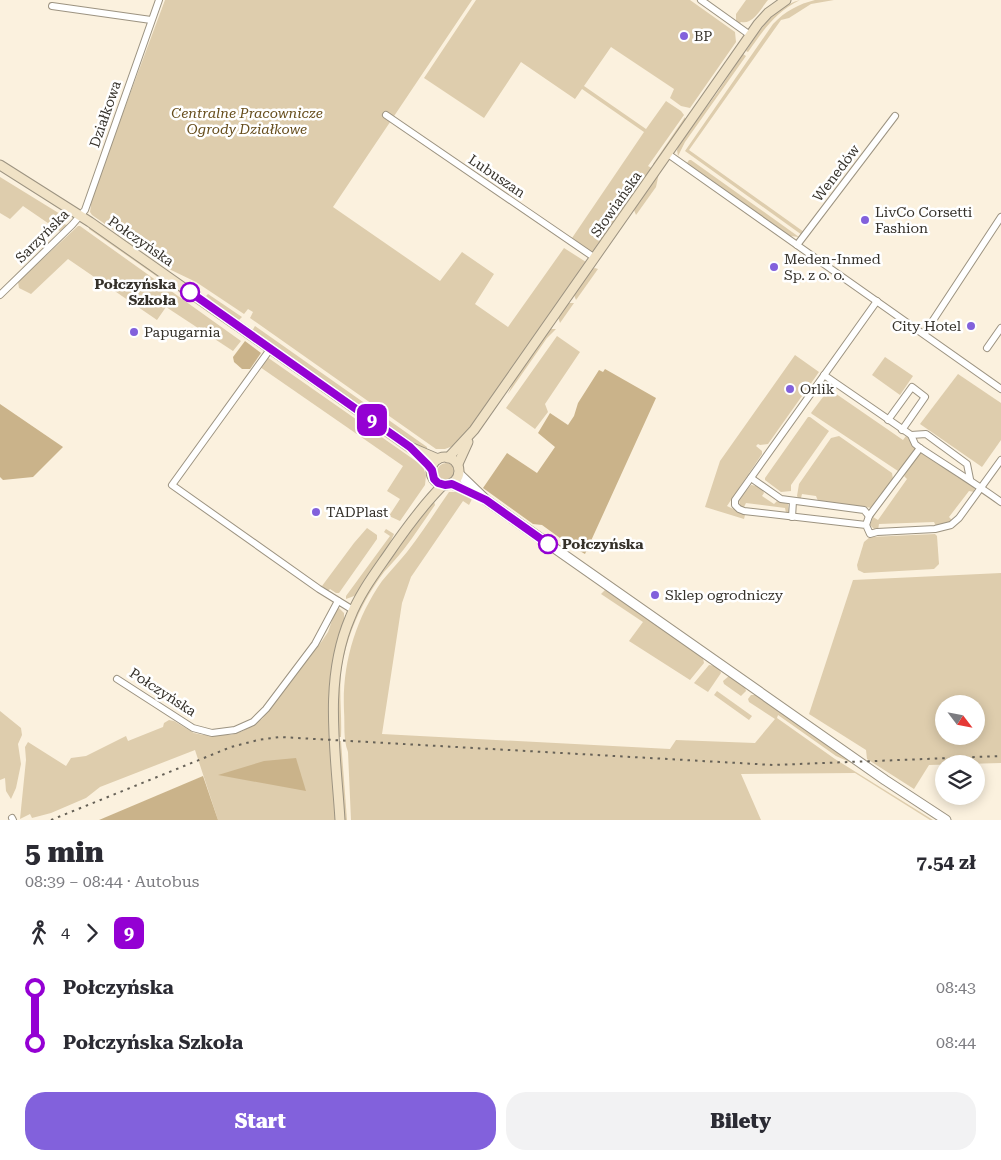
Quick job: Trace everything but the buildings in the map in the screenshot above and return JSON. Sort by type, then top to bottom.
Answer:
[{"type":"main road","name":"Słowiańska","points":[[448,458],[474,430],[750,35],[768,13],[786,0]]},
{"type":"main road","name":"Połczyńska","points":[[0,165],[81,216],[410,447],[438,459]]},
{"type":"main road","name":"Słowiańska","points":[[458,464],[474,430]]},
{"type":"main road","name":"Połczyńska","points":[[410,447],[433,474]]},
{"type":"main road","points":[[340,820],[334,681],[342,639],[353,610],[363,591],[421,507],[447,484],[456,480],[459,474],[458,464],[448,458],[438,459],[433,464],[433,474],[421,507]]},
{"type":"main road","points":[[433,474],[447,484]]},
{"type":"street","name":"Działkowa","points":[[81,216],[159,0]]},
{"type":"street","points":[[701,0],[750,35]]},
{"type":"street","points":[[52,6],[151,20]]},
{"type":"street","name":"Lubuszan","points":[[386,115],[595,258]]},
{"type":"street","name":"Wenedów","points":[[797,245],[895,116]]},
{"type":"street","points":[[668,154],[1001,389]]},
{"type":"street","name":"Sarzyńska","points":[[0,295],[81,216]]},
{"type":"street","points":[[924,334],[1001,216]]},
{"type":"street","points":[[866,525],[739,509],[735,505],[735,500],[877,301]]},
{"type":"street","points":[[987,348],[1001,328]]},
{"type":"street","points":[[271,348],[172,486],[268,554],[353,610]]},
{"type":"street","points":[[824,375],[902,430],[911,435],[926,434],[967,464],[970,479]]},
{"type":"street","points":[[888,420],[912,387],[925,396],[902,430]]},
{"type":"street","points":[[911,435],[915,444],[920,448],[962,476],[970,479],[1001,502]]},
{"type":"street","points":[[920,448],[869,516],[866,525],[870,534],[943,528],[959,518],[1001,460]]},
{"type":"street","points":[[459,474],[486,500],[885,780],[946,820]]},
{"type":"street","points":[[751,478],[781,499],[864,510],[869,516]]},
{"type":"street","points":[[447,484],[486,500]]},
{"type":"street","points":[[792,517],[793,501]]},
{"type":"street","name":"Połczyńska","points":[[116,678],[193,728],[212,733],[235,730],[253,722],[266,709],[315,644],[338,601]]},
{"type":"green space","name":"Centralne Pracownicze Ogrody Działkowe","points":[[165,0],[472,0],[333,207],[440,281],[462,252],[494,274],[475,304],[508,327],[564,248],[586,262],[461,443],[445,449],[436,449],[250,318],[253,312],[248,309],[244,314],[196,282],[171,270],[92,215],[90,212],[91,205],[89,204]]},
{"type":"green space","points":[[476,0],[690,0],[735,32],[736,42],[690,108],[681,106],[670,98],[674,89],[611,47],[584,86],[646,129],[666,101],[684,115],[648,166],[653,169],[593,253],[572,238],[644,132],[582,89],[575,99],[521,62],[484,118],[424,78]]},
{"type":"green space","points":[[746,0],[768,0],[753,18],[739,24],[736,22],[736,14]]},
{"type":"green space","points":[[800,0],[783,10],[764,29],[748,52],[746,51],[768,20],[791,3]]},
{"type":"green space","points":[[815,0],[834,0],[811,4],[789,18],[781,20],[689,150],[804,232],[802,235],[685,151],[773,24],[792,9]]},
{"type":"green space","points":[[743,54],[746,56],[685,142],[678,156],[679,144]]},
{"type":"green space","points":[[685,117],[685,122],[655,166],[653,164]]},
{"type":"green space","points":[[689,160],[799,237],[790,236],[687,163]]},
{"type":"green space","points":[[659,173],[656,187],[636,215],[634,210]]},
{"type":"green space","points":[[0,177],[65,217],[64,224],[67,225],[61,232],[23,206],[10,219],[0,213]]},
{"type":"green space","points":[[89,225],[244,335],[232,329],[89,229]]},
{"type":"green space","points":[[78,226],[241,341],[233,351],[166,307],[157,320],[68,259],[31,294],[19,288],[18,282]]},
{"type":"green space","points":[[592,269],[598,269],[576,300],[574,295]]},
{"type":"green space","points":[[208,294],[242,317],[239,320],[236,319],[206,296]]},
{"type":"green space","points":[[568,303],[574,303],[560,323],[558,317]]},
{"type":"green space","points":[[255,326],[427,447],[427,449],[425,451],[417,447],[252,331]]},
{"type":"green space","points":[[550,329],[556,329],[547,338],[508,394],[514,380]]},
{"type":"green space","points":[[557,336],[580,352],[545,404],[548,412],[535,429],[506,408]]},
{"type":"green space","points":[[795,355],[819,372],[768,444],[758,444],[756,446],[762,451],[762,454],[727,506],[745,515],[744,519],[705,507],[720,461]]},
{"type":"green space","points":[[267,357],[423,466],[426,476],[425,485],[400,521],[389,516],[400,499],[387,491],[403,466],[260,367]]},
{"type":"green space","points":[[885,357],[913,376],[900,395],[872,375]]},
{"type":"green space","points":[[958,374],[1001,403],[1001,440],[982,467],[920,424]]},
{"type":"green space","points":[[829,389],[903,440],[906,436],[909,439],[918,450],[901,473],[811,413]]},
{"type":"green space","points":[[319,390],[331,395],[419,458],[419,461]]},
{"type":"green space","points":[[808,417],[829,431],[791,485],[791,491],[781,492],[765,480],[765,478]]},
{"type":"green space","points":[[839,436],[892,473],[893,479],[872,508],[818,501],[816,496],[802,494],[801,498],[798,498],[797,496],[799,484],[831,438]]},
{"type":"green space","points":[[920,451],[975,487],[974,492],[969,491],[949,517],[952,520],[950,523],[936,526],[934,522],[879,524],[878,530],[875,530],[870,525],[873,517],[878,520],[907,479],[904,476]]},
{"type":"green space","points":[[446,463],[452,466],[455,472],[452,478],[446,481],[440,478],[437,472],[440,466]]},
{"type":"green space","points":[[751,485],[761,489],[764,493],[762,496],[774,504],[777,501],[788,504],[789,512],[786,513],[785,508],[746,503],[744,507],[740,506],[739,500]]},
{"type":"green space","points":[[449,492],[459,492],[472,499],[469,505],[463,501],[411,577],[402,603],[382,734],[670,749],[676,740],[755,743],[775,719],[749,702],[748,699],[751,695],[756,695],[854,764],[836,756],[778,715],[777,718],[835,759],[933,820],[930,820],[855,773],[741,774],[761,820],[351,820],[348,752],[344,732],[344,694],[345,676],[352,643],[364,611],[382,581],[413,545]]},
{"type":"green space","points":[[433,498],[435,505],[408,544],[376,583],[356,619],[343,659],[341,672],[341,737],[339,737],[337,700],[340,664],[353,620],[377,576]]},
{"type":"green space","points":[[367,528],[377,535],[377,539],[339,593],[330,589],[328,591],[322,586]]},
{"type":"green space","points":[[386,529],[394,534],[387,549],[357,595],[346,599],[346,596],[390,536],[384,532]]},
{"type":"green space","points":[[935,534],[937,536],[939,564],[934,569],[864,573],[858,570],[857,565],[864,542],[870,537]]},
{"type":"green space","points":[[1001,573],[1001,763],[985,763],[985,755],[935,755],[935,765],[929,765],[914,789],[867,759],[866,750],[809,714],[853,580]]},
{"type":"green space","points":[[605,590],[703,658],[704,663],[690,680],[629,641],[643,622],[601,594]]},
{"type":"green space","points":[[339,608],[344,613],[344,621],[334,656],[330,681],[337,820],[218,820],[195,750],[100,787],[86,798],[51,813],[32,818],[30,814],[20,819],[26,760],[25,747],[28,742],[66,766],[71,758],[86,756],[126,736],[128,741],[163,727],[164,723],[169,720],[194,733],[203,735],[231,735],[243,731],[262,719],[322,641],[328,632],[336,609]]},
{"type":"green space","points":[[709,665],[716,667],[721,673],[708,692],[694,683]]},
{"type":"green space","points":[[729,676],[745,687],[746,691],[741,696],[724,684],[723,681]]},
{"type":"green space","points":[[717,691],[752,716],[749,720],[714,695]]},
{"type":"green space","points":[[0,711],[21,728],[22,735],[18,744],[21,764],[16,788],[11,799],[6,791],[5,778],[0,780]]},
{"type":"green space","points":[[339,741],[341,741],[347,820],[344,820]]},
{"type":"shaded area","points":[[245,341],[261,353],[250,369],[242,369],[234,362],[233,357]]},
{"type":"shaded area","points":[[605,369],[656,398],[585,554],[542,525],[533,524],[483,488],[507,453],[537,473],[555,447],[538,433],[550,413],[568,425],[574,416],[578,403],[599,370],[603,372]]},
{"type":"shaded area","points":[[0,404],[63,447],[33,477],[3,480],[0,477]]},
{"type":"shaded area","points":[[296,758],[306,791],[218,775],[264,761]]},
{"type":"shaded area","points":[[203,776],[218,820],[99,820]]},
{"type":"railway","points":[[51,820],[231,747],[280,737],[773,765],[1001,756]]},
{"type":"bus line","name":"9","points":[[190,292],[410,447],[432,470],[432,475],[438,483],[452,484],[486,500],[548,544]]},
{"type":"place","name":"BP","points":[[684,36]]},
{"type":"place","name":"LivCo Corsetti Fashion","points":[[865,220]]},
{"type":"place","name":"Meden-Inmed Sp. z o. o.","points":[[774,267]]},
{"type":"place","name":"Połczyńska Szkoła","points":[[190,292]]},
{"type":"place","name":"City Hotel","points":[[971,326]]},
{"type":"place","name":"Papugarnia","points":[[134,332]]},
{"type":"place","name":"Orlik","points":[[790,389]]},
{"type":"place","name":"TADPlast","points":[[316,512]]},
{"type":"place","name":"Połczyńska","points":[[548,544]]},
{"type":"place","name":"Sklep ogrodniczy","points":[[655,595]]}]
